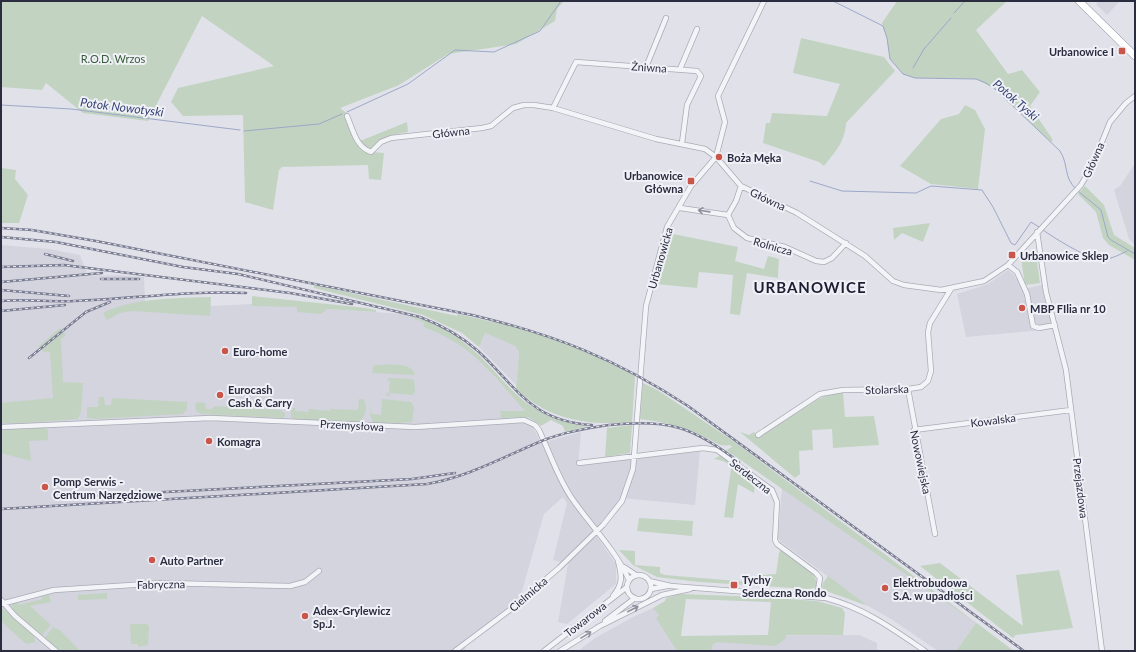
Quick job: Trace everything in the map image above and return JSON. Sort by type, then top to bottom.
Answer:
[{"type":"highway","points":[[1079,1],[1135,56]]},
{"type":"highway","points":[[1118,38],[1135,50]]},
{"type":"street","name":"Urbanowicka","points":[[597,531],[613,514],[622,501],[632,474],[646,306],[665,232],[680,208],[691,186],[716,157],[725,122],[718,96],[764,1]]},
{"type":"street","points":[[646,67],[666,18]]},
{"type":"street","points":[[680,70],[697,29]]},
{"type":"street","name":"Żniwna","points":[[553,108],[576,62],[697,71],[701,76],[687,105],[682,143]]},
{"type":"street","name":"Główna","points":[[347,116],[359,144],[364,149],[371,152],[381,142],[391,138],[491,126],[513,108],[524,105],[553,108],[656,139],[682,143],[705,149],[716,157],[741,186],[797,213],[846,243],[865,256],[897,283],[932,289],[950,289],[984,281],[1008,264],[1081,184],[1093,164],[1108,125],[1135,96]]},
{"type":"street","points":[[680,208],[728,215],[736,201],[741,186]]},
{"type":"street","name":"Rolnicza","points":[[728,215],[734,228],[747,238],[785,247],[816,261],[824,262],[832,258],[846,243]]},
{"type":"street","name":"Przejazdowa","points":[[1037,232],[1046,292],[1066,370],[1102,651]]},
{"type":"street","points":[[1008,264],[1018,272],[1029,299],[1033,326],[1039,328],[1055,325]]},
{"type":"street","name":"Stolarska","points":[[758,435],[820,394],[843,390],[908,389],[921,387],[928,381],[931,371],[928,332],[930,323],[950,289]]},
{"type":"street","name":"Nowowiejska","points":[[908,389],[914,430],[935,534]]},
{"type":"street","name":"Kowalska","points":[[914,430],[1071,410]]},
{"type":"street","name":"Przemysłowa","points":[[1,427],[211,418],[415,427],[524,420],[535,425],[539,430],[562,483],[623,566],[629,580]]},
{"type":"street","name":"Serdeczna","points":[[579,463],[711,448],[717,450],[772,490],[777,502],[775,540],[777,544],[816,573],[820,578],[817,597]]},
{"type":"street","name":"Cielmicka","points":[[455,651],[521,601],[597,531]]},
{"type":"street","points":[[611,599],[621,586],[622,580],[617,558]]},
{"type":"street","name":"Przemysłowa","points":[[623,566],[636,575]]},
{"type":"street","name":"Fabryczna","points":[[2,602],[44,592],[65,589],[163,582],[290,586],[305,582],[319,571]]},
{"type":"street","points":[[671,586],[651,589],[645,597],[635,598],[629,593],[627,587],[629,580],[636,575],[642,575],[649,581],[671,586],[817,597],[841,602],[874,616],[924,651]]},
{"type":"street","points":[[649,581],[651,589]]},
{"type":"street","name":"Towarowa","points":[[544,651],[627,587]]},
{"type":"street","points":[[598,627],[662,595],[682,590],[704,588]]},
{"type":"street","name":"Towarowa","points":[[560,651],[598,627],[635,598]]},
{"type":"street","points":[[2,602],[15,616],[56,651]]},
{"type":"shaded area","points":[[1099,1],[1120,1],[1107,15],[1096,4]]},
{"type":"shaded area","points":[[1134,165],[1135,245],[1129,239],[1114,190],[1120,186]]},
{"type":"shaded area","points":[[1,245],[49,249],[80,255],[88,276],[118,275],[144,277],[145,302],[210,306],[252,304],[404,314],[424,323],[423,327],[450,338],[478,358],[525,411],[500,411],[501,418],[528,417],[541,443],[581,432],[578,465],[700,451],[695,505],[621,498],[610,513],[593,531],[616,564],[616,584],[567,624],[558,622],[568,564],[553,560],[567,503],[563,497],[544,514],[520,598],[467,638],[465,651],[1,651]]},
{"type":"shaded area","points":[[1008,270],[1014,275],[1023,289],[1042,285],[1046,306],[1055,329],[966,337],[957,294],[988,284]]},
{"type":"shaded area","points":[[485,333],[515,346],[519,350],[516,385],[479,347]]},
{"type":"shaded area","points":[[782,488],[976,623],[956,651],[938,651],[891,619],[868,606],[781,542],[778,538]]},
{"type":"shaded area","points":[[653,608],[681,636],[859,635],[877,643],[877,651],[578,651],[595,638]]},
{"type":"green space","name":"R.O.D. Wrzos","points":[[1,1],[564,1],[557,9],[555,21],[516,44],[448,54],[399,85],[340,108],[349,115],[360,141],[407,122],[408,132],[392,135],[382,139],[372,152],[384,153],[381,180],[369,179],[368,165],[282,167],[279,170],[273,210],[245,202],[243,115],[183,116],[171,102],[178,88],[274,66],[202,16],[148,121],[83,113],[46,83],[42,90],[1,87]]},
{"type":"green space","points":[[897,1],[1007,1],[976,30],[1008,74],[1022,70],[1040,92],[1030,106],[1053,140],[1051,142],[995,89],[976,79],[915,78],[903,74],[890,59],[887,38],[882,23]]},
{"type":"green space","points":[[801,38],[884,57],[895,71],[846,123],[842,141],[824,166],[819,162],[763,143],[766,123],[770,123],[772,113],[827,116],[840,84],[793,73]]},
{"type":"green space","points":[[965,105],[975,110],[985,129],[978,189],[931,184],[900,166],[941,119],[959,114]]},
{"type":"green space","points":[[1,168],[16,170],[15,179],[28,195],[19,223],[1,223]]},
{"type":"green space","points":[[1085,186],[1104,205],[1114,235],[1135,248],[1135,260],[1109,245],[1103,238],[1096,212],[1078,194]]},
{"type":"green space","points":[[930,223],[923,242],[902,233],[894,240],[893,228]]},
{"type":"green space","points":[[668,233],[738,247],[735,261],[764,269],[768,256],[779,259],[778,278],[747,273],[740,315],[730,314],[733,275],[699,272],[697,288],[656,284]]},
{"type":"green space","points":[[1036,256],[1040,283],[1025,285],[1021,258]]},
{"type":"green space","points":[[314,285],[457,316],[458,314],[503,324],[548,337],[581,350],[635,376],[632,422],[600,423],[570,419],[542,408],[516,389],[519,351],[515,346],[485,333],[479,347],[462,333],[423,315],[314,288]]},
{"type":"green space","points":[[252,296],[366,308],[376,310],[376,312],[327,309],[321,314],[297,312],[297,307],[252,306]]},
{"type":"green space","points":[[211,297],[210,316],[133,311],[120,313],[107,320],[103,313],[127,304],[156,300]]},
{"type":"green space","points":[[404,314],[438,326],[460,340],[475,351],[516,394],[539,411],[555,418],[589,426],[565,432],[563,426],[551,420],[541,426],[528,417],[501,418],[500,411],[525,411],[491,372],[468,351],[440,334],[423,327],[424,323]]},
{"type":"green space","points":[[60,328],[66,335],[61,339],[63,382],[83,383],[81,412],[78,419],[25,423],[1,423],[1,403],[53,398],[50,352],[44,352],[39,346]]},
{"type":"green space","points":[[391,364],[404,366],[413,371],[415,375],[372,373],[374,365]]},
{"type":"green space","points":[[388,378],[414,380],[415,392],[412,395],[390,393],[390,396],[387,396],[386,393],[389,394],[390,381],[387,380]]},
{"type":"green space","points":[[643,383],[659,391],[736,443],[1014,651],[956,651],[976,623],[726,450],[732,447],[730,445],[720,445],[699,434],[675,426],[640,419]]},
{"type":"green space","points":[[843,393],[845,417],[874,416],[879,445],[833,448],[832,429],[812,430],[813,450],[799,451],[800,474],[795,478],[740,432],[749,435],[754,432],[758,438],[818,399],[828,395]]},
{"type":"green space","points":[[99,397],[104,397],[105,405],[111,405],[112,398],[187,402],[187,409],[183,414],[93,419],[87,418],[87,407],[98,407]]},
{"type":"green space","points":[[359,399],[363,399],[366,408],[365,414],[359,422],[294,419],[291,417],[291,411],[293,408],[295,408],[295,411],[308,412],[309,409],[330,411],[330,409],[358,410]]},
{"type":"green space","points":[[382,399],[411,402],[414,407],[412,422],[381,424],[373,422],[370,415],[371,403],[371,414],[381,415]]},
{"type":"green space","points":[[197,402],[205,403],[206,409],[212,409],[215,406],[280,410],[285,413],[285,416],[283,418],[201,414],[196,411],[195,405]]},
{"type":"green space","points":[[632,425],[630,453],[605,457],[607,428]]},
{"type":"green space","points":[[45,427],[48,430],[48,440],[29,441],[31,461],[1,453],[1,430]]},
{"type":"green space","points":[[721,455],[755,481],[754,493],[738,484],[733,518],[724,517],[731,469],[727,463],[714,459]]},
{"type":"green space","points":[[639,518],[693,521],[692,536],[637,531]]},
{"type":"green space","points":[[781,549],[810,570],[816,581],[816,587],[810,589],[699,582],[657,577],[633,565],[619,550],[635,551],[635,565],[660,567],[660,573],[665,575],[761,583],[762,575],[776,574]]},
{"type":"green space","points":[[940,563],[1023,626],[1016,575],[1059,570],[1073,628],[1016,635],[1013,638],[920,566]]},
{"type":"green space","points":[[828,576],[868,606],[826,591],[822,588],[823,583]]},
{"type":"green space","points":[[107,593],[107,599],[78,600],[78,595]]},
{"type":"green space","points":[[680,594],[817,601],[842,608],[845,613],[843,635],[786,635],[786,638],[776,646],[718,642],[713,644],[711,651],[677,651],[656,618],[659,615],[653,608],[665,601],[666,598]],"holes":[[[686,599],[771,602],[768,635],[681,636]]]},
{"type":"green space","points":[[49,595],[51,602],[30,606],[51,625],[42,635],[39,635],[13,611],[12,605],[17,601],[19,605],[42,599],[42,596]]},
{"type":"green space","points":[[1,607],[34,636],[35,642],[26,644],[1,621]]},
{"type":"green space","points":[[130,624],[147,624],[149,626],[148,645],[138,647],[138,644],[131,644]]},
{"type":"green space","points":[[53,627],[60,630],[80,651],[59,651],[44,639]]},
{"type":"waterway","points":[[347,112],[408,84],[455,50],[494,52],[540,31],[561,1]]},
{"type":"waterway","name":"Potok Tyski","points":[[833,1],[883,26],[887,38],[890,59],[903,74],[915,78],[976,79],[995,89],[1060,151],[1063,156],[1069,180],[1076,189]]},
{"type":"waterway","points":[[954,13],[965,1]]},
{"type":"waterway","points":[[913,68],[924,49],[951,18]]},
{"type":"waterway","name":"Potok Nowotyski","points":[[1,105],[71,109],[240,130]]},
{"type":"waterway","points":[[244,131],[319,124],[342,114]]},
{"type":"waterway","points":[[810,181],[842,191],[916,193],[931,186],[982,190],[993,207],[1011,243],[1015,245],[1031,222],[1039,227]]},
{"type":"waterway","name":"Potok Tyski","points":[[1078,191],[1101,210],[1108,237],[1135,254]]},
{"type":"waterway","points":[[1043,230],[1092,258],[1109,258],[1127,251]]},
{"type":"railway","points":[[1,228],[32,230],[96,241],[472,315],[531,331],[584,350],[636,375],[688,406],[1024,651]]},
{"type":"railway","points":[[1,237],[56,242],[183,267],[238,274],[420,317],[465,340],[492,364],[526,400],[539,409],[554,417],[571,422],[592,425]]},
{"type":"railway","points":[[45,254],[73,261]]},
{"type":"railway","points":[[1,267],[64,265],[290,293],[352,304]]},
{"type":"railway","points":[[1,282],[102,273]]},
{"type":"railway","points":[[101,279],[139,279]]},
{"type":"railway","points":[[1,290],[69,296]]},
{"type":"railway","points":[[1,301],[74,301],[203,293],[246,293]]},
{"type":"railway","points":[[29,358],[86,312],[110,302]]},
{"type":"railway","points":[[1,311],[65,305]]},
{"type":"railway","points":[[1,509],[427,484],[442,481],[472,471],[544,440],[560,435],[593,427],[630,423],[664,425],[693,433],[707,440],[739,462]]},
{"type":"railway","points":[[70,497],[412,479],[455,473]]},
{"type":"place","name":"Urbanowice I","points":[[1122,51]]},
{"type":"place","name":"Boża Męka","points":[[719,157]]},
{"type":"place","name":"Urbanowice Główna","points":[[691,181]]},
{"type":"place","name":"Urbanowice Sklep","points":[[1012,255]]},
{"type":"place","name":"MBP FIlia nr 10","points":[[1022,308]]},
{"type":"place","name":"Euro-home","points":[[225,351]]},
{"type":"place","name":"Eurocash Cash & Carry","points":[[220,395]]},
{"type":"place","name":"Komagra","points":[[209,441]]},
{"type":"place","name":"Pomp Serwis - Centrum Narzędziowe","points":[[45,487]]},
{"type":"place","name":"Auto Partner","points":[[152,560]]},
{"type":"place","name":"Tychy Serdeczna Rondo","points":[[734,585]]},
{"type":"place","name":"Elektrobudowa S.A. w upadłości","points":[[885,588]]},
{"type":"place","name":"Adex-Grylewicz Sp.J.","points":[[305,616]]},
{"type":"district","name":"URBANOWICE","points":[[810,287]]}]
